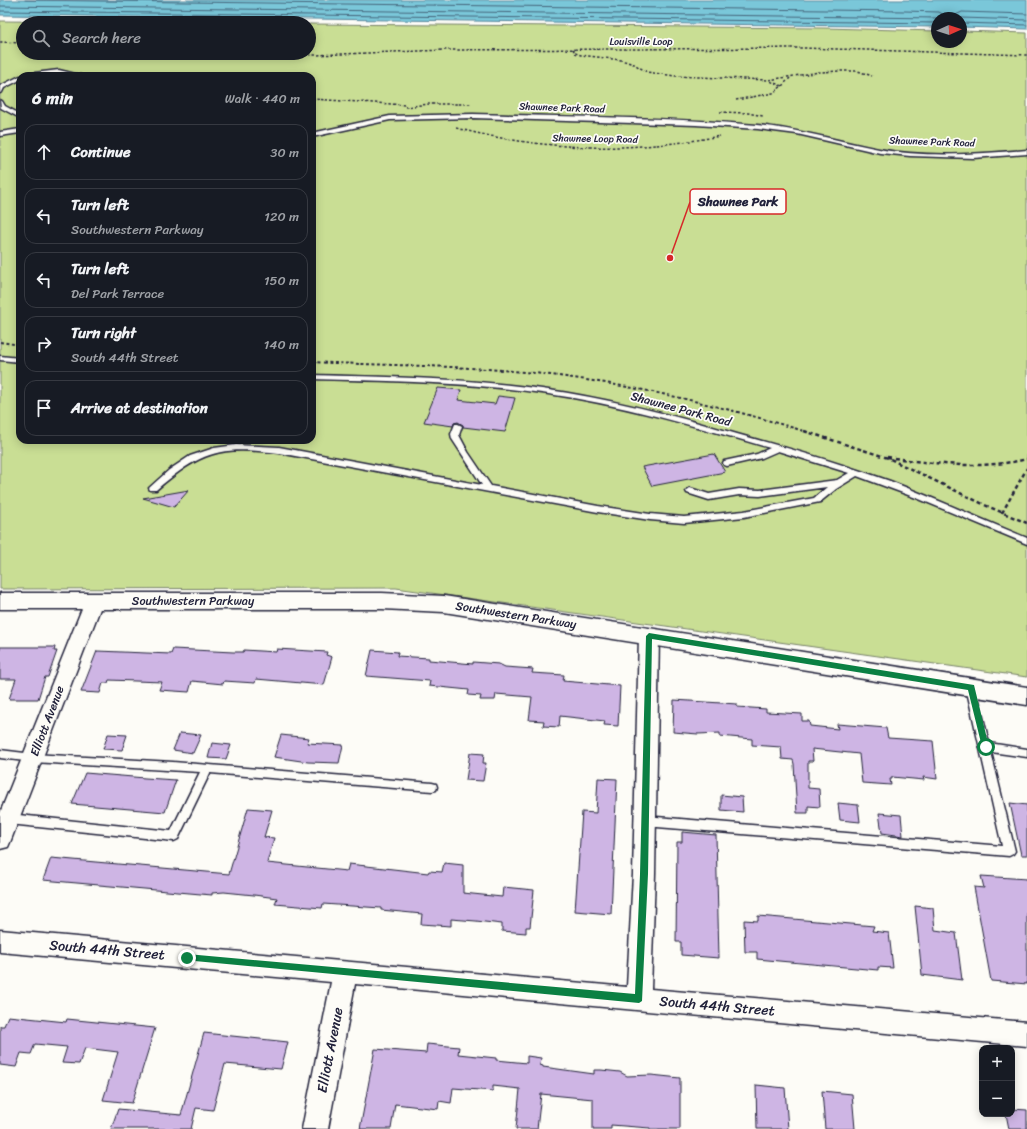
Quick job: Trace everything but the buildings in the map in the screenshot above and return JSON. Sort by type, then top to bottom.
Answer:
[{"type":"street","name":"Southwestern Parkway","points":[[0,601],[413,602],[444,604],[1027,696]]},
{"type":"street","name":"Elliott Avenue","points":[[0,840],[94,601]]},
{"type":"street","points":[[639,999],[649,636]]},
{"type":"street","name":"South 44th Street","points":[[0,941],[1027,1034]]},
{"type":"street","name":"Elliott Avenue","points":[[314,1129],[346,972]]},
{"type":"lane","points":[[0,91],[2,87],[16,80]]},
{"type":"lane","points":[[0,102],[3,107],[16,114]]},
{"type":"lane","name":"Shawnee Park Road","points":[[316,134],[390,118],[473,116],[696,123],[758,127],[790,131],[880,151],[910,154],[973,156],[1027,152]]},
{"type":"lane","points":[[0,134],[16,132]]},
{"type":"lane","points":[[0,358],[16,360]]},
{"type":"lane","name":"Shawnee Park Road","points":[[316,377],[468,383],[542,392],[618,405],[665,416],[777,448],[855,473],[887,484],[1027,541]]},
{"type":"lane","points":[[458,426],[455,436],[459,448],[474,466],[488,488]]},
{"type":"lane","points":[[153,488],[178,467],[195,457],[224,449],[254,448],[279,450],[642,516],[684,520],[744,514],[817,500],[855,473]]},
{"type":"lane","points":[[727,463],[759,456],[777,448]]},
{"type":"lane","points":[[690,491],[709,497],[739,492],[760,493],[839,483]]},
{"type":"lane","points":[[645,821],[1010,851],[971,687]]},
{"type":"lane","points":[[986,747],[1027,753]]},
{"type":"lane","points":[[0,754],[33,758],[207,769],[432,787]]},
{"type":"lane","points":[[9,819],[174,836],[207,769]]},
{"type":"path","points":[[0,42],[16,43]]},
{"type":"path","name":"Louisville Loop","points":[[316,55],[444,50],[803,48],[1027,55]]},
{"type":"path","points":[[572,49],[575,53],[581,55],[628,62],[647,72],[691,77],[768,80],[820,72],[841,71],[858,71],[872,76]]},
{"type":"path","points":[[736,100],[773,93],[791,77]]},
{"type":"path","points":[[768,80],[782,86]]},
{"type":"path","points":[[316,99],[407,105]]},
{"type":"path","name":"Shawnee Loop Road","points":[[435,116],[454,127],[484,136],[559,146],[653,147],[687,143],[723,135]]},
{"type":"path","points":[[0,342],[16,344]]},
{"type":"path","points":[[882,456],[954,466],[980,466],[1027,459]]},
{"type":"path","points":[[1002,513],[1027,468]]},
{"type":"green space","points":[[0,21],[16,21],[16,60],[316,60],[316,24],[824,28],[931,31],[931,48],[967,48],[967,31],[1027,33],[1027,677],[396,588],[0,589]]},
{"type":"water","points":[[0,0],[1027,0],[1027,29],[967,27],[967,12],[931,12],[931,27],[316,19],[316,16],[0,15]]},
{"type":"place","name":"Shawnee Park","points":[[670,258]]},
{"type":"route","points":[[187,958],[639,999],[644,874],[649,636],[971,687],[986,747]]}]
